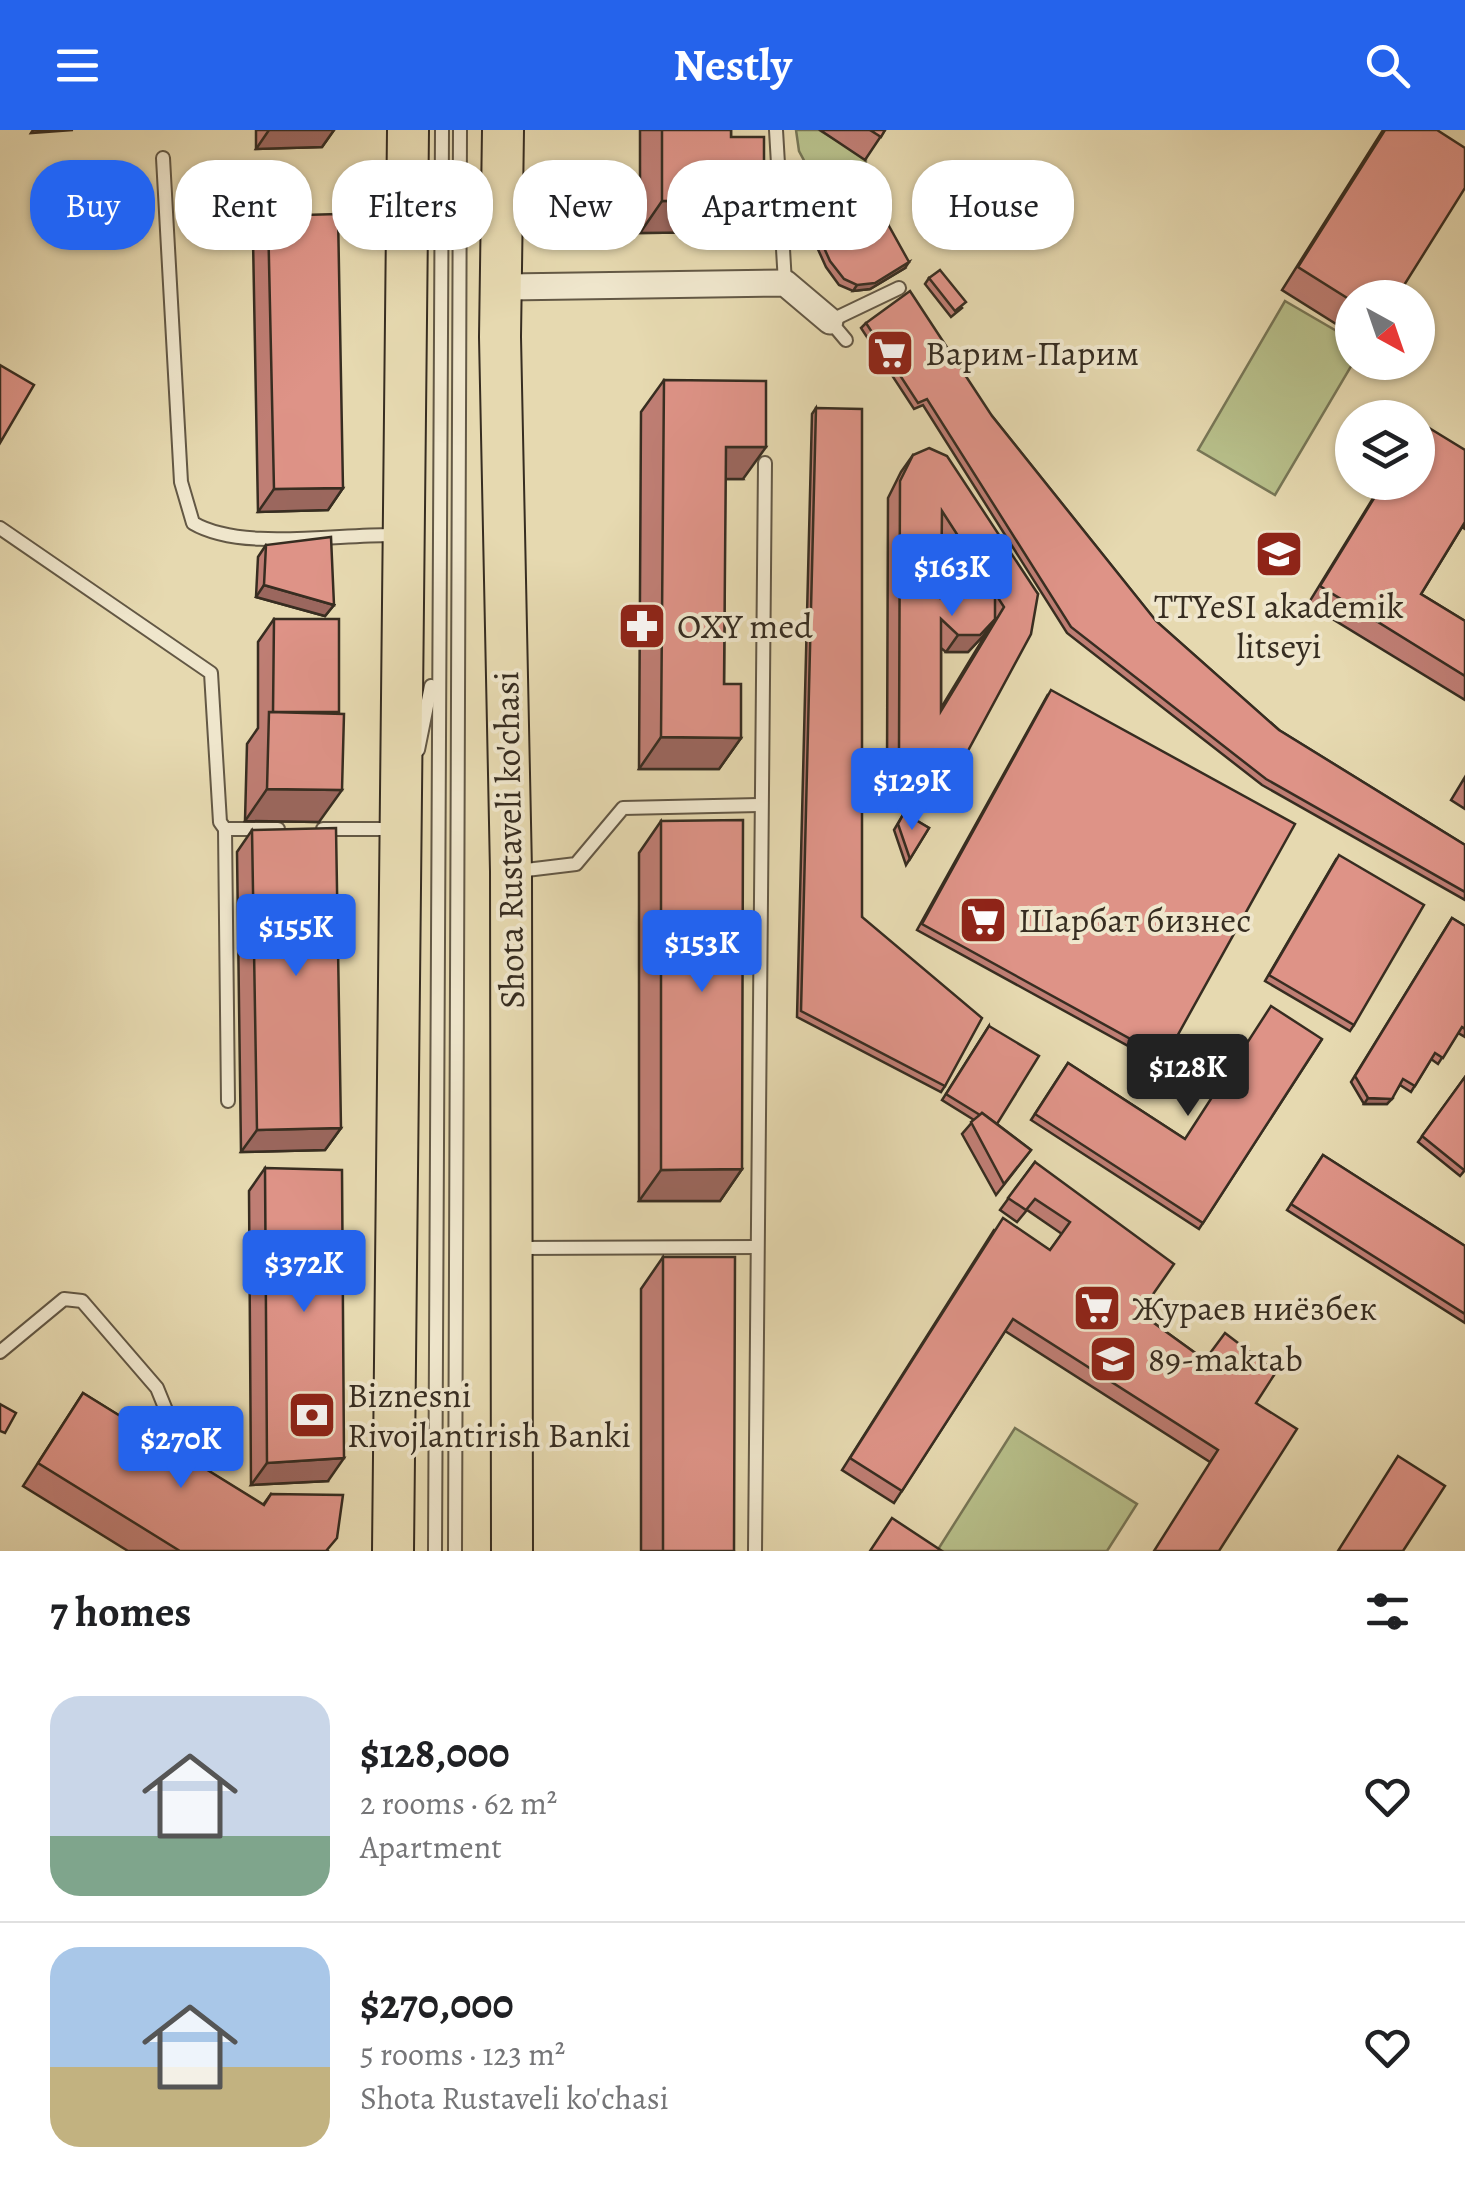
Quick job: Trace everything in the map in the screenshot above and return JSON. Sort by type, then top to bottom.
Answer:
[{"type":"main road","points":[[392,1551],[408,130]]},
{"type":"main road","name":"Shota Rustaveli ko'chasi","points":[[503,130],[500,287],[511,872],[512,1551]]},
{"type":"street","points":[[500,287],[785,283],[838,331]]},
{"type":"lane","points":[[435,1551],[442,130]]},
{"type":"lane","points":[[455,1551],[460,130]]},
{"type":"lane","points":[[776,130],[785,283]]},
{"type":"lane","points":[[163,158],[181,482],[193,523],[211,534],[238,537],[406,535]]},
{"type":"lane","points":[[838,331],[900,288]]},
{"type":"lane","points":[[755,1551],[765,464]]},
{"type":"lane","points":[[0,528],[211,673],[220,822],[225,829],[228,1101]]},
{"type":"lane","points":[[306,829],[402,829],[438,654]]},
{"type":"lane","points":[[511,872],[550,871],[576,864],[622,808],[760,805]]},
{"type":"lane","points":[[225,829],[287,830]]},
{"type":"lane","points":[[512,1248],[757,1247]]},
{"type":"lane","points":[[0,1352],[64,1299],[82,1301],[157,1388],[188,1464]]},
{"type":"green space","points":[[796,130],[819,130],[866,160],[804,160]]},
{"type":"green space","points":[[1285,301],[1335,330],[1335,380],[1343,380],[1275,495],[1198,450]]},
{"type":"green space","points":[[1015,1428],[1137,1504],[1107,1551],[937,1551]]},
{"type":"building","points":[[662,130],[731,130],[731,137],[764,137],[764,160],[667,160],[667,201],[662,201]]},
{"type":"building","points":[[1385,130],[1437,130],[1465,148],[1465,188],[1407,280],[1335,280],[1335,290],[1298,267]]},
{"type":"building","points":[[332,214],[332,250],[339,250],[343,488],[274,489],[269,250],[312,250],[312,215]]},
{"type":"building","points":[[892,231],[909,262],[875,283],[857,285],[844,279],[825,250],[892,250]]},
{"type":"building","points":[[940,270],[966,302],[955,311],[929,278]]},
{"type":"building","points":[[910,291],[992,416],[1156,621],[1279,730],[1465,845],[1465,892],[1266,779],[1071,627],[927,399],[918,403],[866,323]]},
{"type":"building","points":[[0,365],[34,385],[0,443]]},
{"type":"building","points":[[664,380],[766,381],[766,447],[726,447],[724,684],[741,684],[741,738],[661,737]]},
{"type":"building","points":[[816,408],[862,409],[862,917],[982,1018],[945,1086],[801,1011]]},
{"type":"building","points":[[1435,432],[1465,450],[1465,522],[1421,594],[1465,621],[1465,676],[1320,586],[1373,500],[1435,500]]},
{"type":"building","points":[[929,448],[947,456],[1038,594],[1031,634],[956,773],[937,792],[923,794],[909,787],[899,751],[900,481],[913,455]],"holes":[[[942,511],[1004,607],[941,711],[941,619],[958,635],[980,635],[995,619],[995,597],[979,581],[957,581],[941,597]]]},
{"type":"building","points":[[331,537],[334,605],[264,585],[266,545]]},
{"type":"building","points":[[274,619],[339,619],[339,712],[273,712]]},
{"type":"building","points":[[1051,690],[1295,824],[1165,1058],[922,924]]},
{"type":"building","points":[[269,712],[344,714],[342,790],[267,789]]},
{"type":"building","points":[[904,813],[929,828],[910,859],[898,824]]},
{"type":"building","points":[[743,820],[742,1169],[661,1170],[661,821]]},
{"type":"building","points":[[336,828],[341,1128],[257,1130],[252,830]]},
{"type":"building","points":[[1339,855],[1424,905],[1354,1025],[1269,975]]},
{"type":"building","points":[[1452,918],[1465,926],[1465,1029],[1462,1027],[1443,1058],[1435,1053],[1415,1086],[1403,1079],[1392,1099],[1368,1098],[1355,1076]]},
{"type":"building","points":[[1271,1006],[1322,1039],[1203,1223],[1035,1114],[1068,1063],[1185,1139]]},
{"type":"building","points":[[989,1026],[1039,1056],[997,1124],[946,1094]]},
{"type":"building","points":[[1465,1077],[1465,1169],[1464,1170],[1422,1136]]},
{"type":"building","points":[[982,1113],[1031,1150],[1004,1184],[971,1122]]},
{"type":"building","points":[[1323,1155],[1465,1246],[1465,1314],[1291,1204]]},
{"type":"building","name":"89-maktab","points":[[1035,1162],[1174,1264],[1140,1313],[1205,1360],[1225,1333],[1276,1372],[1256,1403],[1297,1429],[1219,1551],[1154,1551],[1218,1450],[1013,1319],[902,1491],[850,1458],[1003,1218],[1050,1250],[1070,1222],[1035,1199],[1026,1210],[1008,1198]]},
{"type":"building","points":[[265,1168],[342,1170],[344,1458],[267,1463]]},
{"type":"building","points":[[663,1257],[735,1257],[734,1551],[663,1551]]},
{"type":"building","points":[[83,1393],[264,1505],[271,1494],[343,1495],[337,1538],[326,1551],[180,1551],[38,1463]]},
{"type":"building","points":[[0,1404],[16,1413],[5,1433],[0,1431]]},
{"type":"building","points":[[1398,1456],[1445,1486],[1403,1551],[1338,1551]]},
{"type":"building","points":[[892,1518],[942,1551],[870,1551]]},
{"type":"place","name":"Варим-Парим","points":[[890,353]]},
{"type":"place","name":"TTYeSI akademik litseyi","points":[[1279,554]]},
{"type":"place","name":"OXY med","points":[[642,626]]},
{"type":"place","name":"Шарбат бизнес","points":[[983,920]]},
{"type":"place","name":"Жураев ниёзбек","points":[[1097,1308]]},
{"type":"place","name":"89-maktab","points":[[1113,1359]]},
{"type":"place","name":"Biznesni Rivojlantirish Banki","points":[[312,1415]]}]
